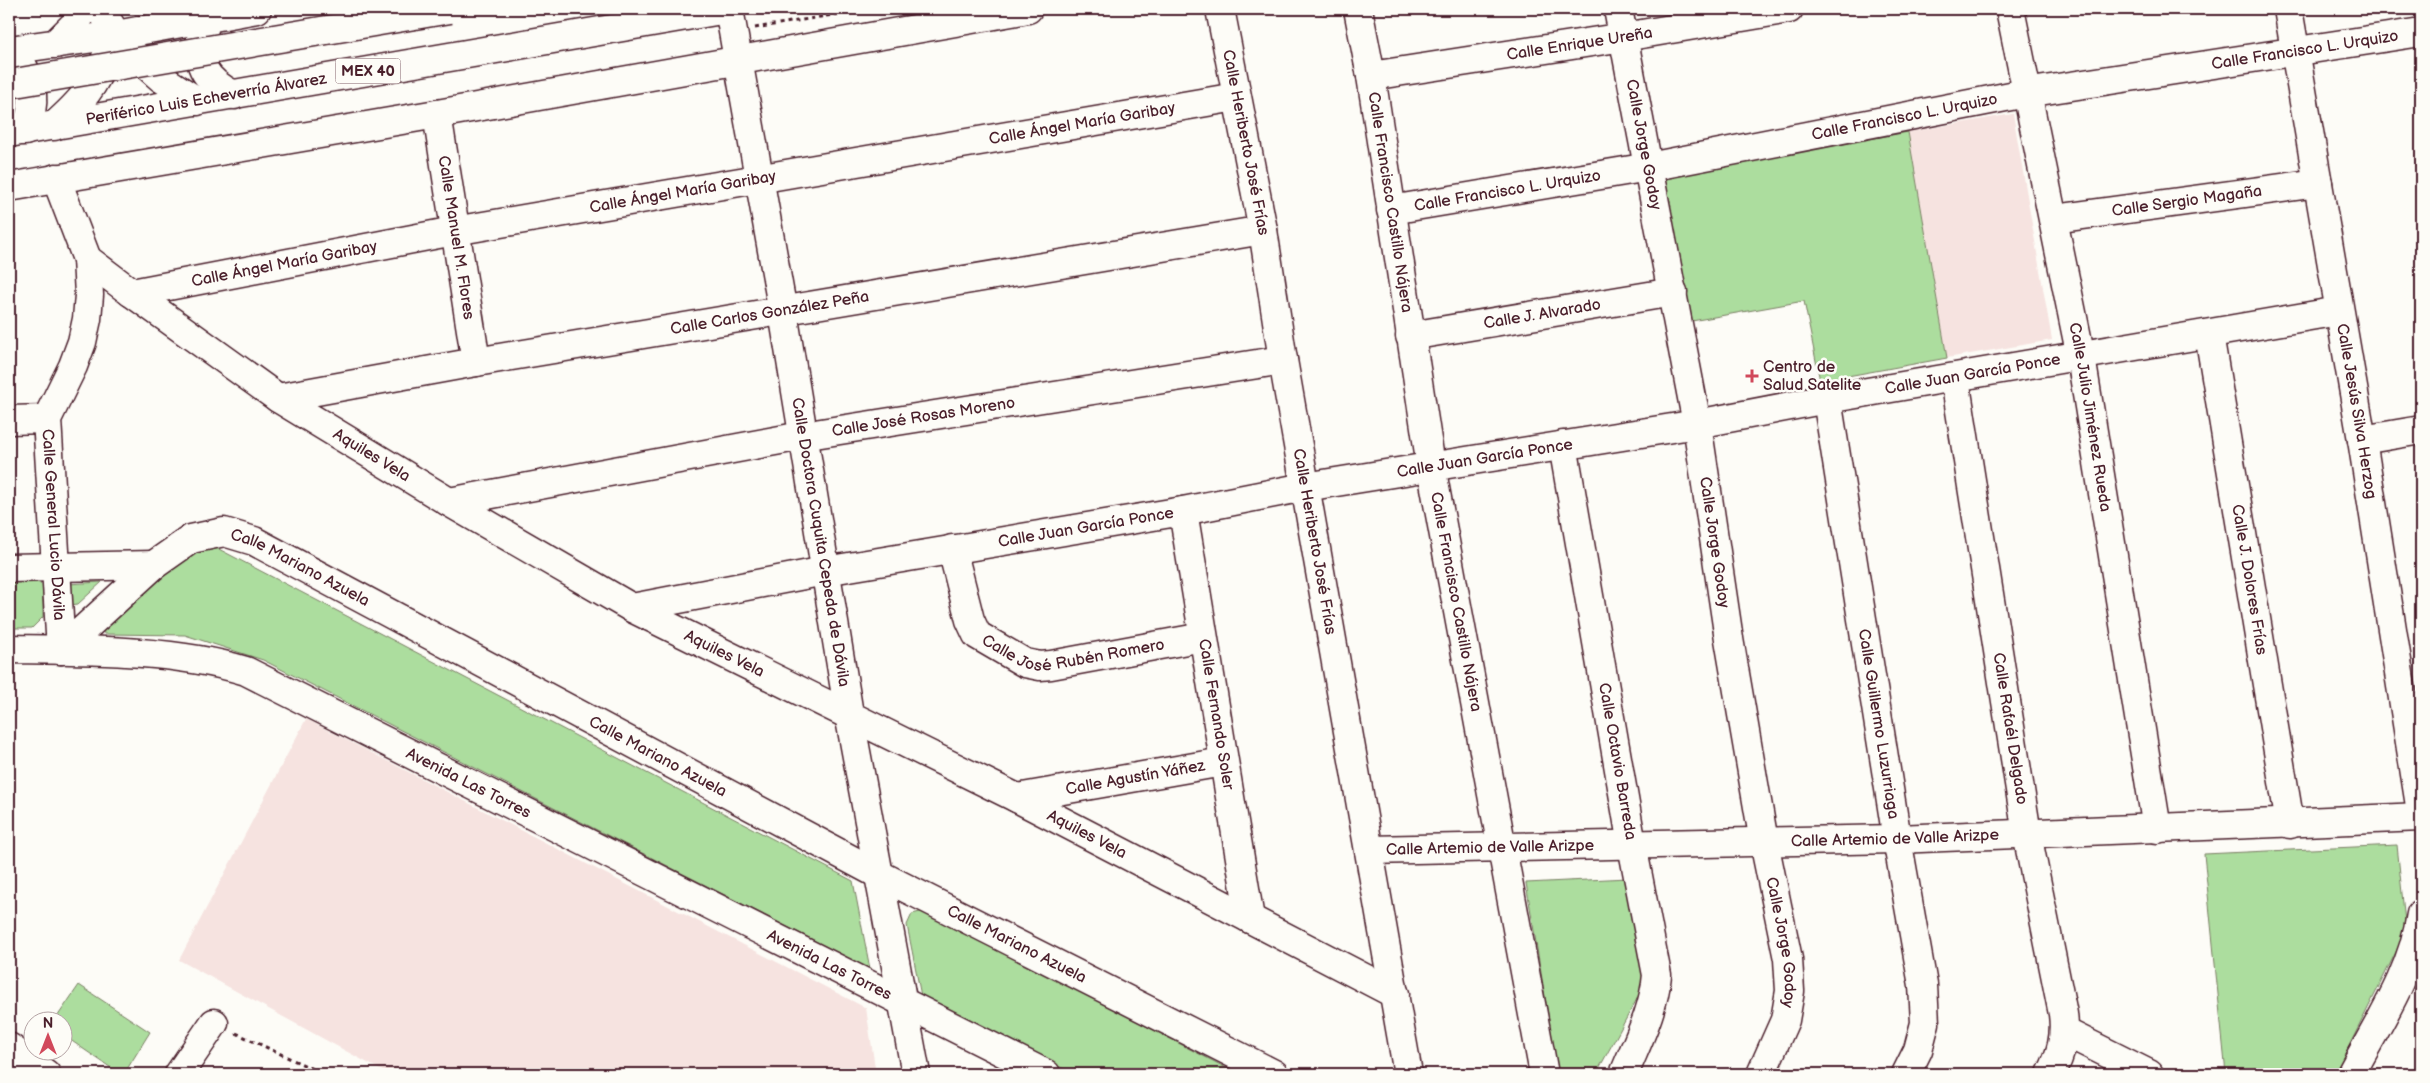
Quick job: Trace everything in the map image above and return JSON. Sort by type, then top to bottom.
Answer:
[{"type":"main road","points":[[55,44],[73,26],[85,9]]},
{"type":"main road","points":[[101,9],[116,35],[156,74],[197,101]]},
{"type":"main road","points":[[54,126],[81,101],[91,88],[116,35],[116,9]]},
{"type":"main road","points":[[9,50],[116,35],[210,16],[257,9]]},
{"type":"main road","points":[[9,84],[450,9]]},
{"type":"main road","name":"Calle Doctora Cuquita Cepeda de Dávila","points":[[728,9],[783,312],[849,714],[878,874],[904,1001],[916,1074]]},
{"type":"main road","name":"Periférico Luis Echeverría Álvarez","points":[[17,132],[728,9]]},
{"type":"main road","points":[[9,187],[437,114],[1028,9]]},
{"type":"main road","name":"Calle Heriberto José Frías","points":[[1220,9],[1263,230],[1283,360],[1408,1074]]},
{"type":"main road","name":"Calle Francisco Castillo Nájera","points":[[1358,9],[1371,76],[1431,466],[1544,1074]]},
{"type":"main road","name":"Calle Jorge Godoy","points":[[1618,9],[1697,424],[1729,639],[1764,842],[1788,959],[1790,991],[1785,1020],[1761,1074]]},
{"type":"main road","name":"Calle Enrique Ureña","points":[[1371,76],[1624,37],[1789,9]]},
{"type":"main road","name":"Calle Julio Jiménez Rueda","points":[[2010,9],[2081,356],[2157,829]]},
{"type":"main road","name":"Calle Jesús Silva Herzog","points":[[2288,9],[2362,440],[2421,812]]},
{"type":"main road","points":[[210,16],[200,45],[201,60],[206,75],[216,86],[234,94]]},
{"type":"main road","name":"Calle Francisco L. Urquizo","points":[[1391,210],[1649,167],[2026,93],[2421,32]]},
{"type":"main road","points":[[9,50],[23,66],[32,87],[32,110],[17,132]]},
{"type":"main road","name":"Calle Ángel María Garibay","points":[[132,293],[454,231],[1236,97]]},
{"type":"main road","name":"Calle Manuel M. Flores","points":[[437,114],[476,362]]},
{"type":"main road","points":[[56,178],[87,258]]},
{"type":"main road","name":"Calle Sergio Magaña","points":[[2054,219],[2318,182]]},
{"type":"main road","name":"Calle Carlos González Peña","points":[[278,398],[476,362],[1263,230]]},
{"type":"main road","name":"Aquiles Vela","points":[[87,258],[132,293],[278,398],[449,502],[632,608],[1017,798],[1395,994]]},
{"type":"main road","name":"Calle General Lucio Dávila","points":[[61,650],[46,419],[73,366],[82,342],[88,303],[87,258]]},
{"type":"main road","name":"Calle J. Alvarado","points":[[1410,336],[1673,292]]},
{"type":"main road","name":"Calle Juan García Ponce","points":[[632,608],[825,571],[1183,511],[1305,487],[1563,444],[1697,424],[1827,399],[2339,312]]},
{"type":"main road","name":"Calle J. Dolores Frías","points":[[2208,334],[2290,824]]},
{"type":"main road","name":"Calle José Rosas Moreno","points":[[449,502],[802,436],[1283,360]]},
{"type":"main road","name":"Calle Rafaél Delgado","points":[[1955,378],[2027,834],[2052,953],[2065,1032],[2062,1050],[2051,1074]]},
{"type":"main road","name":"Calle Guillermo Luzurriaga","points":[[1827,399],[1897,839],[1923,985],[1925,1022],[1918,1050],[1906,1074]]},
{"type":"main road","points":[[9,420],[46,419]]},
{"type":"main road","points":[[2362,440],[2421,430]]},
{"type":"main road","name":"Calle Octavio Barreda","points":[[1563,444],[1632,845],[1657,975],[1650,1012],[1624,1074]]},
{"type":"main road","name":"Calle Fernando Soler","points":[[1183,511],[1250,919]]},
{"type":"main road","name":"Calle Mariano Azuela","points":[[61,650],[154,565],[191,539],[224,532],[254,541],[878,874],[1274,1074]]},
{"type":"main road","name":"Calle José Rubén Romero","points":[[952,549],[973,629],[984,642],[1025,663],[1040,666],[1051,665],[1203,637]]},
{"type":"main road","points":[[9,568],[154,565]]},
{"type":"main road","name":"Avenida Las Torres","points":[[9,649],[182,657],[218,662],[246,671],[1046,1074]]},
{"type":"main road","name":"Calle Agustín Yáñez","points":[[1017,798],[1223,762]]},
{"type":"main road","name":"Calle Artemio de Valle Arizpe","points":[[1370,850],[1897,839],[2421,817]]},
{"type":"main road","points":[[2351,1074],[2406,972],[2418,935],[2421,914]]},
{"type":"main road","points":[[179,1074],[214,1022]]},
{"type":"main road","points":[[2065,1032],[2149,1074]]},
{"type":"main road","points":[[9,1047],[46,1074]]},
{"type":"path","points":[[214,1022],[323,1074]]},
{"type":"shaded area","points":[[2013,114],[2052,340],[1947,358],[1908,132]]},
{"type":"shaded area","points":[[306,719],[866,1008],[876,1074],[388,1074],[179,960]]},
{"type":"green space","points":[[1908,132],[1947,358],[1820,381],[1804,301],[1686,322],[1662,177]]},
{"type":"green space","points":[[194,545],[213,546],[853,881],[870,969],[263,660],[185,635],[104,634],[102,623]]},
{"type":"green space","points":[[37,582],[43,585],[43,617],[32,628],[9,628],[9,583]]},
{"type":"green space","points":[[102,582],[78,604],[70,605],[67,584]]},
{"type":"green space","points":[[2397,845],[2406,932],[2335,1074],[2226,1074],[2204,854]]},
{"type":"green space","points":[[1628,878],[1644,986],[1596,1074],[1558,1074],[1526,883]]},
{"type":"green space","points":[[924,911],[1238,1074],[1074,1074],[921,996],[907,925],[912,914]]},
{"type":"green space","points":[[79,985],[150,1032],[124,1074],[120,1074],[72,1041],[72,1010],[62,1010]]},
{"type":"place","name":"Centro de Salud Satelite","points":[[1752,376]]}]
